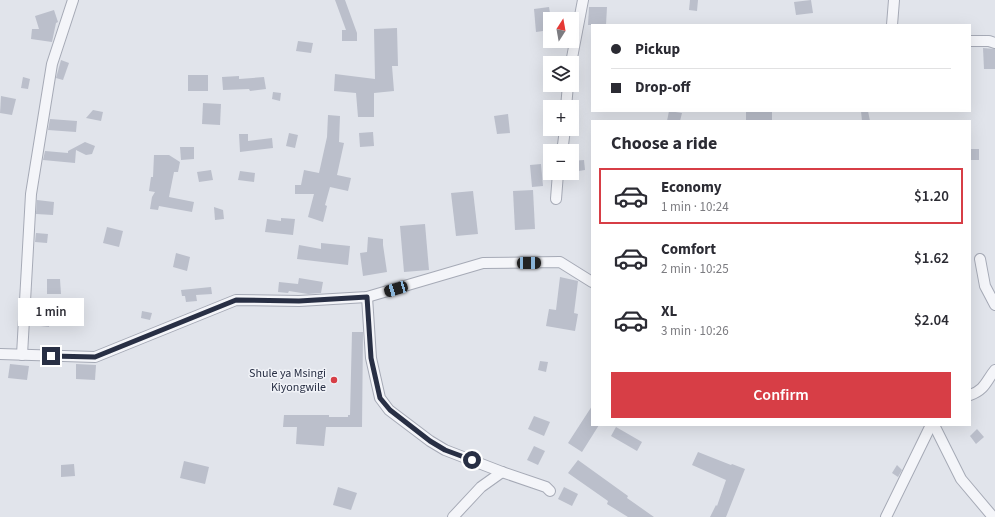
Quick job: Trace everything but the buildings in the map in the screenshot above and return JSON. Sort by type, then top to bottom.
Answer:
[{"type":"street","points":[[22,355],[31,194],[52,64],[73,0]]},
{"type":"street","points":[[572,56],[583,0]]},
{"type":"street","points":[[892,24],[894,0]]},
{"type":"street","points":[[971,41],[989,41],[995,43]]},
{"type":"street","points":[[556,199],[557,180]]},
{"type":"street","points":[[980,259],[985,286],[995,305]]},
{"type":"street","points":[[0,354],[95,357],[236,300],[299,301],[367,297],[482,263],[560,262],[591,281]]},
{"type":"street","points":[[367,297],[371,358],[380,398],[390,410],[430,441],[445,450],[546,488],[550,491]]},
{"type":"street","points":[[971,395],[978,393],[995,370]]},
{"type":"street","points":[[886,517],[931,426]]},
{"type":"street","points":[[934,426],[961,479],[992,517]]},
{"type":"street","points":[[453,517],[481,487],[502,472]]},
{"type":"place","name":"Shule ya Msingi Kiyongwile","points":[[334,380]]},
{"type":"route","points":[[51,356],[95,357],[236,300],[299,301],[367,297],[371,358],[380,398],[390,410],[430,441],[445,450],[472,460]]}]
